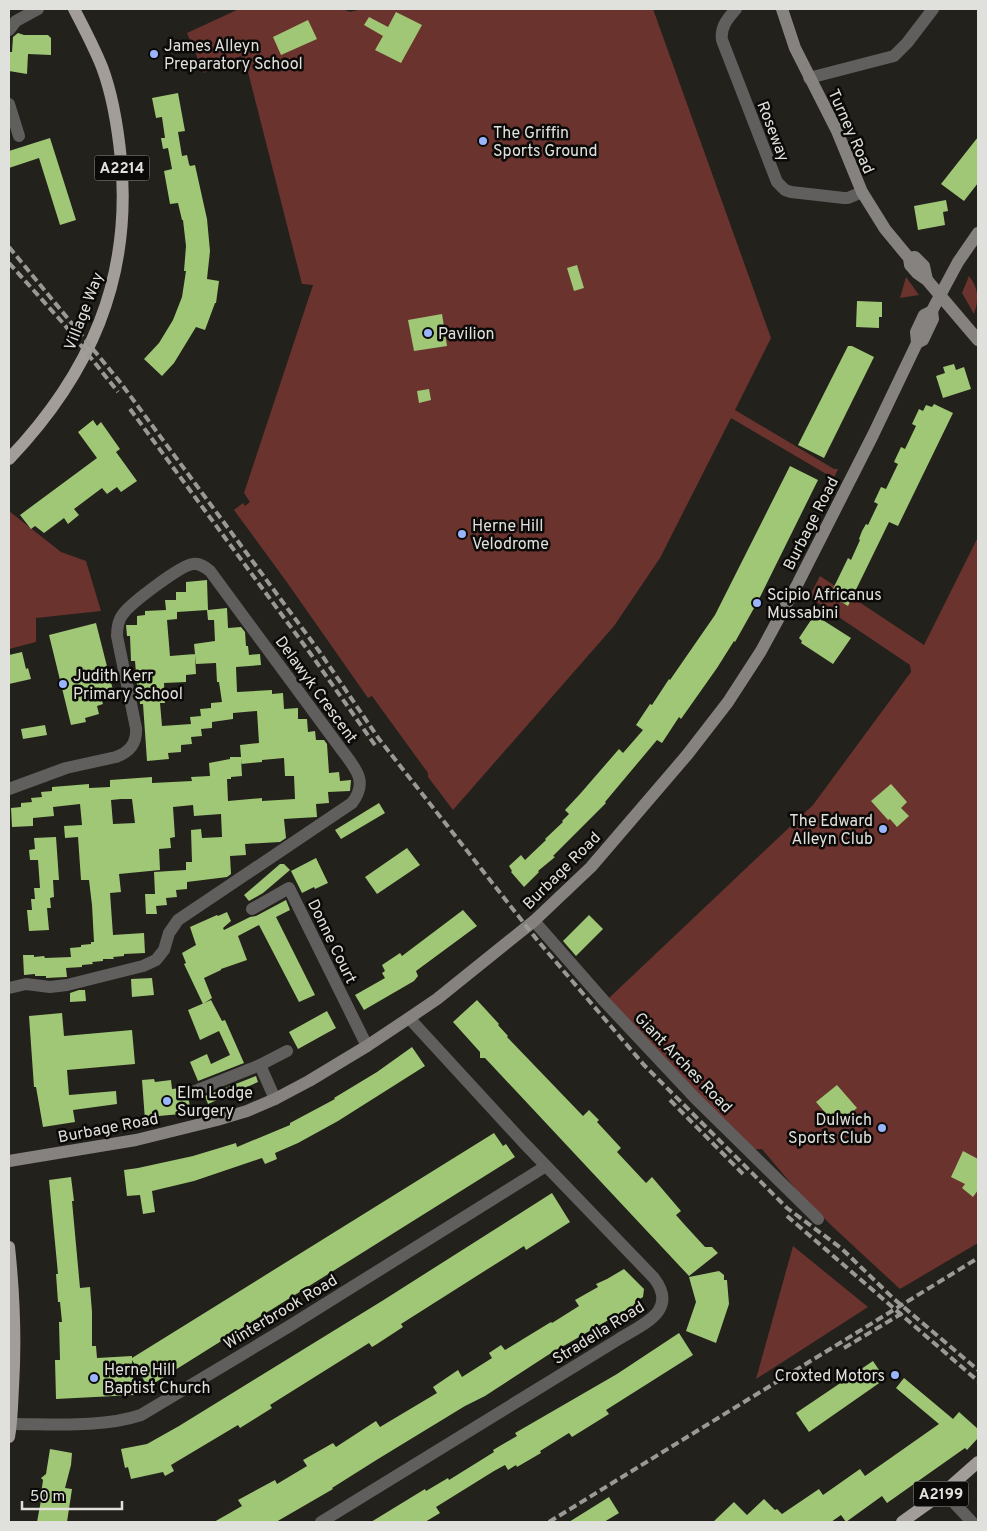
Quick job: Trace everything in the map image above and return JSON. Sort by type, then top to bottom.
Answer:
[{"type":"main road","name":"Village Way","points":[[9,459],[52,409],[83,358],[108,298],[122,237],[123,187],[120,151],[113,109],[102,68],[74,9]]},
{"type":"main road","points":[[9,1247],[15,1320],[15,1355],[10,1431]]},
{"type":"main road","name":"A2199","points":[[902,1522],[944,1492],[978,1462]]},
{"type":"street","points":[[9,30],[16,21],[38,9]]},
{"type":"street","name":"Roseway","points":[[736,9],[723,25],[722,40],[777,182],[785,190],[791,192],[844,198],[862,192]]},
{"type":"street","name":"Turney Road","points":[[782,9],[795,48],[837,130],[862,192],[885,229],[909,258],[916,257],[924,266],[927,280],[978,340]]},
{"type":"street","points":[[809,78],[894,56],[907,43],[933,9]]},
{"type":"street","points":[[9,104],[19,136]]},
{"type":"street","name":"Burbage Road","points":[[9,1161],[136,1140],[217,1120],[247,1111],[275,1099],[367,1046],[437,999],[534,921],[591,867],[687,755],[728,702],[761,651],[798,583],[869,443],[917,343],[916,332],[924,315],[932,311],[958,262],[978,234]]},
{"type":"street","name":"Delawyk Crescent","points":[[9,789],[66,768],[123,755],[131,748],[136,739],[136,728],[117,636],[118,624],[131,605],[179,570],[194,564],[205,567],[210,571],[342,749],[360,779],[356,798],[342,811],[178,920],[169,933],[164,950],[156,960],[143,966],[67,985],[50,987],[26,984],[9,988]]},
{"type":"street","name":"Donne Court","points":[[252,909],[289,888],[367,1046]]},
{"type":"street","name":"Giant Arches Road","points":[[534,921],[670,1072],[750,1154],[818,1219]]},
{"type":"street","name":"Stradella Road","points":[[322,1522],[619,1339],[656,1315],[662,1306],[661,1292],[654,1278],[546,1166],[410,1018]]},
{"type":"street","points":[[195,1091],[260,1065],[287,1051]]},
{"type":"street","points":[[260,1065],[275,1099]]},
{"type":"street","name":"Winterbrook Road","points":[[10,1431],[105,1422],[141,1415],[296,1322],[546,1166]]},
{"type":"street","points":[[944,1492],[972,1522]]},
{"type":"shaded area","points":[[239,9],[342,9],[350,12],[362,9],[653,9],[771,338],[735,410],[834,469],[838,469],[832,482],[832,478],[828,475],[731,418],[660,558],[614,626],[453,810],[372,696],[368,698],[234,510],[243,503],[245,506],[250,502],[244,493],[313,285],[302,284],[247,68],[241,56],[204,73],[187,33]]},
{"type":"shaded area","points":[[969,276],[975,285],[977,294],[974,314],[962,293]]},
{"type":"shaded area","points":[[906,277],[919,295],[900,298]]},
{"type":"shaded area","points":[[9,511],[61,552],[86,561],[101,611],[36,618],[36,642],[9,649]]},
{"type":"shaded area","name":"The Edward Alleyn Club","points":[[978,537],[978,1243],[900,1289],[799,1193],[762,1149],[753,1149],[717,1115],[609,998],[813,805],[911,672],[910,665],[809,597],[820,576],[924,645]]},
{"type":"shaded area","points":[[793,1246],[868,1307],[756,1379]]},
{"type":"building","points":[[396,12],[422,25],[401,63],[375,50],[383,36],[364,25],[369,17],[388,27]]},
{"type":"building","points":[[308,20],[317,39],[281,55],[273,37]]},
{"type":"building","points":[[18,33],[24,35],[48,35],[51,38],[51,55],[28,54],[27,74],[9,71],[9,52],[12,52],[13,37]]},
{"type":"building","points":[[178,93],[185,131],[178,132],[182,156],[187,155],[190,166],[195,165],[207,219],[210,251],[207,279],[219,281],[216,303],[205,330],[196,327],[174,363],[162,376],[144,359],[159,343],[173,320],[182,297],[186,271],[184,271],[186,246],[183,220],[178,203],[170,204],[164,171],[172,169],[168,148],[163,149],[161,138],[165,138],[162,117],[156,118],[152,98]]},
{"type":"building","points":[[978,137],[978,183],[964,201],[941,184]]},
{"type":"building","points":[[50,138],[76,220],[60,225],[39,158],[9,168],[9,151]]},
{"type":"building","points":[[946,200],[948,211],[943,212],[945,225],[918,230],[914,206]]},
{"type":"building","points":[[577,265],[584,288],[574,291],[567,268]]},
{"type":"building","points":[[857,301],[882,302],[882,317],[879,317],[879,328],[856,327]]},
{"type":"building","name":"Pavilion","points":[[442,314],[447,346],[414,351],[408,320]]},
{"type":"building","points":[[848,346],[852,346],[874,357],[824,458],[798,445]]},
{"type":"building","points":[[954,364],[956,370],[964,367],[971,389],[943,398],[936,376],[945,373],[943,367]]},
{"type":"building","points":[[429,389],[431,400],[419,403],[417,391]]},
{"type":"building","points":[[934,404],[953,413],[898,526],[889,522],[848,606],[830,595],[848,558],[851,560],[862,531],[866,524],[868,525],[878,504],[874,502],[881,487],[886,489],[898,464],[894,462],[901,447],[905,449],[916,426],[912,424],[919,409],[923,411],[926,405],[932,407]]},
{"type":"building","points":[[93,420],[97,426],[101,422],[120,449],[116,452],[137,481],[121,492],[117,487],[107,494],[102,488],[74,509],[79,515],[68,524],[64,518],[44,533],[35,526],[31,529],[20,515],[97,458],[78,432]]},
{"type":"building","points":[[790,466],[818,480],[758,601],[735,642],[662,743],[657,740],[606,803],[524,887],[511,872],[509,866],[521,855],[525,860],[546,840],[569,814],[565,810],[619,749],[623,753],[643,730],[636,725],[715,615]]},
{"type":"building","points":[[207,580],[208,610],[227,608],[228,628],[241,627],[245,632],[249,655],[260,654],[261,665],[236,667],[237,692],[272,690],[272,694],[283,693],[284,709],[298,708],[298,719],[307,719],[308,732],[315,731],[316,740],[324,740],[327,744],[329,773],[339,772],[340,781],[351,780],[350,791],[328,792],[329,803],[316,804],[317,817],[284,819],[286,838],[280,842],[245,844],[246,855],[230,856],[231,874],[227,877],[187,882],[187,889],[176,890],[177,897],[166,898],[167,905],[156,906],[157,914],[146,914],[145,894],[155,894],[154,872],[186,870],[186,862],[192,862],[191,830],[201,829],[202,838],[222,837],[221,814],[194,816],[193,805],[173,807],[175,837],[170,838],[171,848],[159,849],[160,870],[119,874],[121,892],[110,893],[113,935],[144,933],[145,953],[124,954],[124,956],[113,957],[114,959],[103,959],[103,961],[92,962],[93,964],[82,965],[82,967],[66,968],[67,977],[46,978],[46,976],[35,976],[35,974],[24,975],[23,955],[44,956],[45,958],[71,957],[70,948],[81,947],[81,945],[94,942],[92,905],[89,880],[81,880],[78,837],[65,838],[64,826],[82,825],[80,804],[53,807],[54,816],[33,818],[33,826],[12,827],[11,808],[21,807],[21,803],[32,802],[31,798],[42,797],[41,792],[52,791],[52,787],[89,784],[89,788],[110,787],[110,780],[152,777],[152,783],[192,781],[191,777],[210,776],[209,763],[230,759],[230,757],[241,757],[240,745],[259,743],[257,711],[233,713],[233,719],[212,722],[212,728],[201,729],[202,736],[191,737],[192,744],[181,745],[181,752],[168,753],[169,759],[147,761],[143,704],[140,704],[135,661],[131,661],[130,636],[127,636],[126,625],[137,625],[137,616],[145,615],[145,611],[166,610],[165,600],[176,600],[176,592],[186,592],[186,582]],"holes":[[[207,610],[208,620],[214,620],[215,641],[194,644],[195,654],[170,656],[167,620],[177,619],[177,612]],[[195,654],[196,664],[216,663],[217,682],[219,682],[222,702],[211,703],[211,708],[200,709],[201,716],[190,717],[191,724],[162,726],[160,703],[165,703],[164,683],[186,682],[186,675],[196,674]],[[284,758],[285,776],[294,776],[295,799],[262,801],[262,798],[228,801],[227,779],[242,776],[241,764],[262,762],[262,760]],[[132,799],[135,823],[113,824],[111,800]]]},
{"type":"building","points":[[813,617],[817,619],[818,617],[851,638],[833,664],[801,643],[802,641],[799,638]]},
{"type":"building","points":[[96,623],[115,698],[102,701],[103,704],[97,706],[99,714],[85,718],[86,722],[71,725],[49,635]]},
{"type":"building","points":[[22,652],[26,669],[28,668],[31,679],[9,684],[9,655]]},
{"type":"building","points":[[45,725],[47,735],[23,739],[21,729]]},
{"type":"building","points":[[891,784],[907,802],[901,808],[909,816],[897,827],[871,801]]},
{"type":"building","points":[[379,803],[385,813],[341,839],[335,830]]},
{"type":"building","points":[[56,837],[59,880],[53,880],[54,897],[50,898],[51,908],[47,908],[49,930],[29,931],[27,910],[32,910],[31,899],[35,899],[34,888],[40,888],[38,860],[30,860],[29,850],[35,849],[34,838]]},
{"type":"building","points":[[407,848],[420,865],[377,894],[365,877]]},
{"type":"building","points":[[316,858],[328,883],[302,893],[291,871]]},
{"type":"building","points":[[280,864],[284,864],[290,870],[263,893],[249,901],[244,895]]},
{"type":"building","points":[[286,900],[290,910],[276,917],[315,995],[299,1002],[259,925],[238,936],[247,960],[221,969],[204,978],[212,998],[203,1004],[184,964],[186,963],[182,953],[196,945],[190,927],[227,912],[231,921],[223,928],[224,930]]},
{"type":"building","points":[[463,910],[477,926],[416,971],[418,976],[414,981],[364,1010],[355,995],[385,978],[382,973],[385,971],[382,965],[400,953],[402,956]]},
{"type":"building","points":[[589,915],[603,929],[576,956],[563,941]]},
{"type":"building","points":[[152,978],[154,995],[132,997],[131,979]]},
{"type":"building","points":[[85,990],[86,1001],[70,1002],[70,993]]},
{"type":"building","points":[[211,1000],[222,1021],[225,1020],[244,1063],[198,1081],[190,1062],[207,1054],[211,1064],[230,1055],[219,1031],[200,1040],[188,1010]]},
{"type":"building","points":[[477,1000],[499,1024],[507,1037],[583,1116],[589,1110],[599,1120],[597,1122],[621,1148],[617,1152],[646,1183],[652,1177],[681,1211],[676,1215],[705,1247],[712,1247],[718,1253],[689,1276],[485,1058],[480,1058],[480,1052],[453,1022]]},
{"type":"building","points":[[327,1011],[336,1028],[298,1049],[289,1032]]},
{"type":"building","points":[[62,1013],[64,1036],[132,1030],[135,1064],[67,1070],[69,1095],[116,1091],[117,1104],[73,1110],[75,1122],[43,1127],[36,1087],[34,1087],[29,1016]]},
{"type":"building","points":[[412,1047],[425,1066],[338,1121],[298,1143],[275,1153],[277,1159],[265,1164],[262,1158],[194,1181],[152,1191],[155,1212],[143,1214],[140,1195],[127,1196],[124,1170],[193,1156],[236,1143],[237,1147],[290,1125],[290,1123],[335,1099]]},
{"type":"building","points":[[256,1076],[258,1082],[208,1104],[205,1096]]},
{"type":"building","name":"Elm Lodge Surgery","points":[[154,1079],[155,1082],[171,1080],[172,1089],[188,1087],[191,1113],[159,1116],[159,1118],[145,1120],[142,1080]]},
{"type":"building","points":[[837,1085],[857,1108],[836,1125],[816,1102]]},
{"type":"building","points":[[494,1133],[503,1146],[506,1144],[515,1157],[148,1387],[132,1360],[134,1395],[56,1399],[55,1360],[60,1360],[59,1322],[62,1322],[60,1302],[58,1302],[56,1274],[58,1274],[49,1180],[71,1177],[80,1288],[90,1287],[92,1346],[96,1346],[97,1358],[132,1356],[132,1358]]},
{"type":"building","points":[[963,1151],[978,1159],[978,1190],[973,1197],[962,1188],[965,1184],[951,1177]]},
{"type":"building","points":[[552,1193],[570,1222],[526,1250],[524,1246],[401,1324],[403,1327],[377,1344],[372,1347],[369,1343],[270,1405],[272,1408],[240,1428],[238,1425],[171,1465],[174,1471],[165,1476],[163,1472],[131,1479],[128,1467],[125,1468],[121,1449],[147,1444],[179,1426],[382,1301]]},
{"type":"building","points":[[624,1269],[644,1289],[643,1297],[635,1302],[636,1304],[548,1355],[485,1396],[465,1406],[333,1489],[276,1522],[214,1522],[242,1506],[238,1500],[275,1480],[277,1484],[307,1466],[303,1460],[333,1443],[336,1447],[376,1421],[380,1427],[437,1393],[433,1387],[458,1370],[462,1377],[492,1358],[489,1353],[501,1345],[505,1350],[552,1323],[579,1306],[575,1300],[598,1287],[596,1284]]},
{"type":"building","points":[[719,1271],[724,1275],[724,1280],[727,1280],[729,1304],[716,1343],[686,1331],[696,1302],[689,1277]]},
{"type":"building","points":[[679,1333],[693,1355],[606,1410],[609,1414],[572,1437],[569,1433],[517,1467],[516,1465],[508,1470],[505,1465],[494,1471],[436,1507],[440,1513],[425,1522],[371,1522],[425,1489],[426,1491],[448,1478],[449,1480],[517,1436],[515,1433],[617,1374]]},
{"type":"building","points":[[873,1361],[885,1379],[809,1432],[796,1413]]},
{"type":"building","points":[[904,1378],[953,1419],[959,1412],[978,1429],[978,1438],[967,1450],[965,1448],[887,1503],[882,1496],[846,1522],[841,1515],[831,1522],[713,1522],[734,1502],[747,1515],[764,1499],[782,1514],[819,1489],[823,1495],[860,1469],[865,1476],[939,1424],[896,1388]]},
{"type":"building","points":[[50,1449],[72,1453],[65,1488],[72,1489],[67,1522],[37,1522],[42,1495],[43,1480],[41,1478],[46,1474]]},
{"type":"building","points":[[609,1497],[619,1513],[604,1522],[569,1522]]},
{"type":"railway","points":[[9,247],[120,382],[319,651],[379,739],[538,941],[644,1065],[787,1208],[841,1248],[894,1299],[978,1370]]},
{"type":"railway","points":[[9,263],[63,323],[118,392]]},
{"type":"railway","points":[[130,409],[310,653],[377,748]]},
{"type":"railway","points":[[670,1100],[745,1176]]},
{"type":"railway","points":[[787,1216],[978,1381]]},
{"type":"railway","points":[[549,1522],[978,1258]]},
{"type":"railway","points":[[844,1348],[906,1311]]},
{"type":"place","name":"James Alleyn Preparatory School","points":[[154,54]]},
{"type":"place","name":"The Griffin Sports Ground","points":[[483,141]]},
{"type":"place","name":"Pavilion","points":[[428,333]]},
{"type":"place","name":"Herne Hill Velodrome","points":[[462,534]]},
{"type":"place","name":"Scipio Africanus Mussabini","points":[[757,603]]},
{"type":"place","name":"Judith Kerr Primary School","points":[[63,684]]},
{"type":"place","name":"The Edward Alleyn Club","points":[[883,829]]},
{"type":"place","name":"Elm Lodge Surgery","points":[[167,1101]]},
{"type":"place","name":"Dulwich Sports Club","points":[[882,1128]]},
{"type":"place","name":"Croxted Motors","points":[[895,1375]]},
{"type":"place","name":"Herne Hill Baptist Church","points":[[94,1378]]}]
